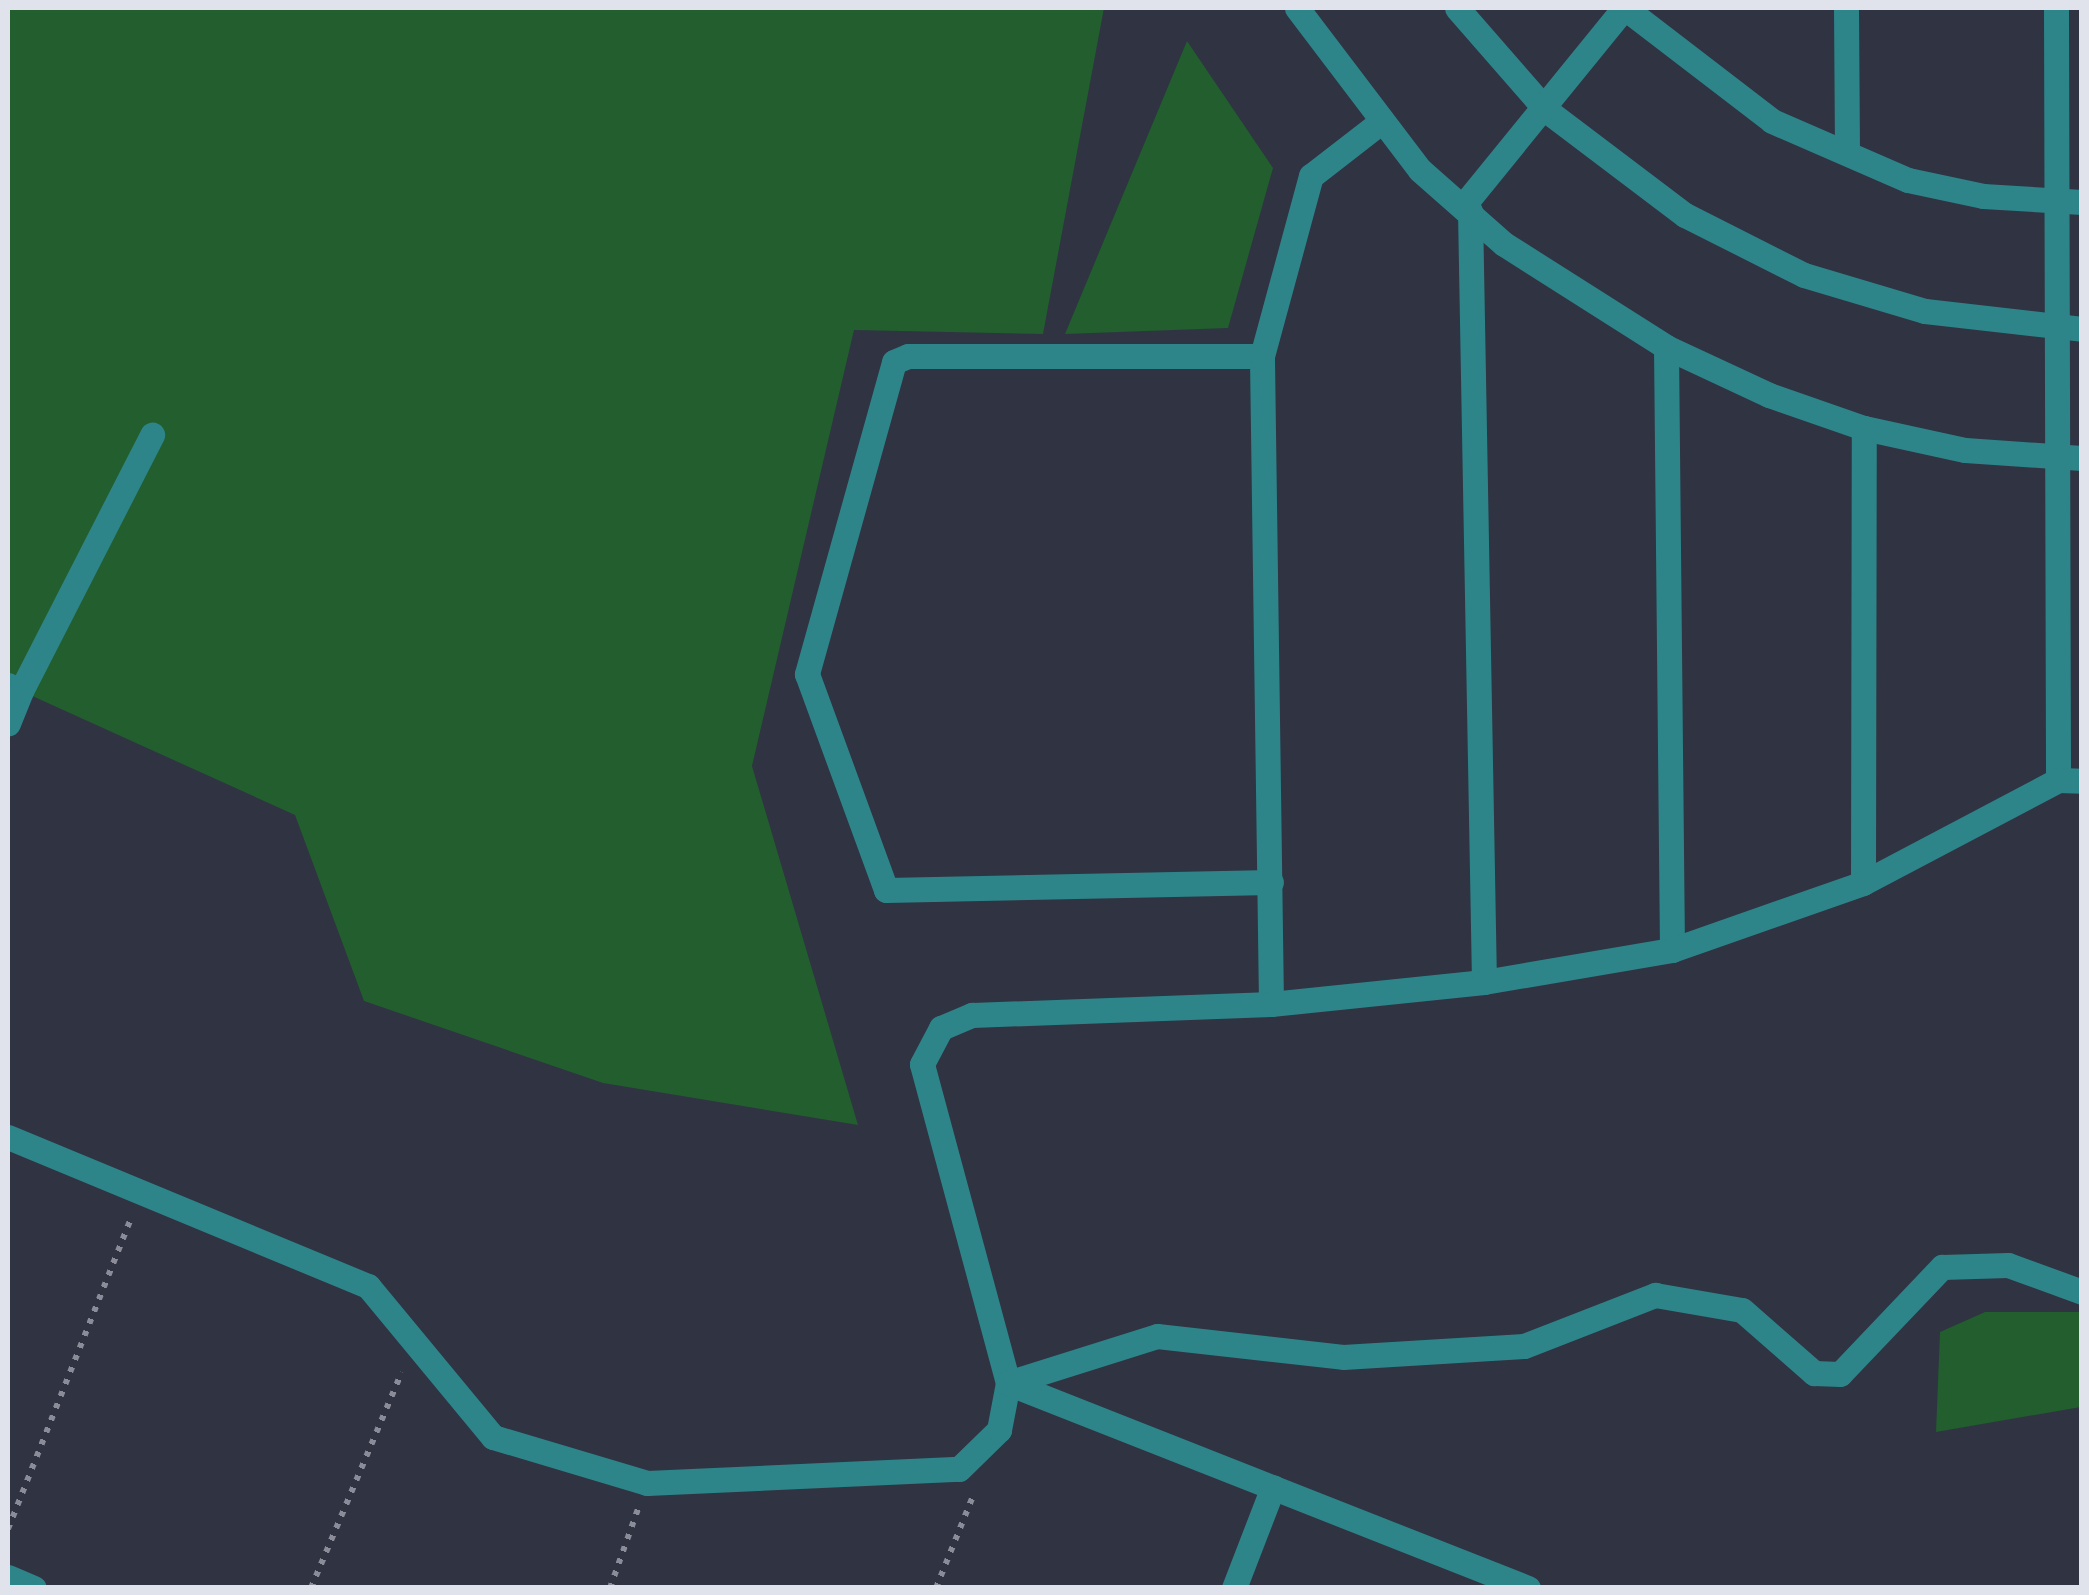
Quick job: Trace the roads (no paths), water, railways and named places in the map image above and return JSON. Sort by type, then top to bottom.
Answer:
[{"type":"street","points":[[1297,8],[1420,170],[1504,244],[1666,347],[1768,394],[1864,428],[1965,450],[2071,458]]},
{"type":"street","points":[[1457,8],[1546,110],[1685,215],[1804,274],[1924,311],[2071,328]]},
{"type":"street","points":[[1484,982],[1467,208],[1625,8],[1772,121],[1908,180],[2069,202]]},
{"type":"street","points":[[1846,8],[1847,151]]},
{"type":"street","points":[[8,1137],[368,1286],[416,1337],[493,1437],[647,1483],[959,1470],[999,1430],[1008,1383],[922,1064],[941,1028],[972,1015],[1270,1004],[1484,982],[1672,950],[1863,883],[2070,781],[2069,202],[2056,8]]},
{"type":"street","points":[[1270,1004],[1262,356],[1311,176],[1382,121]]},
{"type":"street","points":[[1666,347],[1672,950]]},
{"type":"street","points":[[1262,356],[908,356],[894,362],[807,674],[886,890],[1271,882]]},
{"type":"street","points":[[1863,883],[1864,428]]},
{"type":"street","points":[[8,722],[14,688],[152,435]]},
{"type":"street","points":[[1008,1383],[1158,1336],[1343,1357],[1524,1346],[1655,1295],[1742,1310],[1814,1373],[1840,1374],[1942,1267],[2008,1265],[2082,1292]]},
{"type":"street","points":[[1008,1383],[1528,1588]]},
{"type":"street","points":[[1234,1588],[1273,1486]]},
{"type":"street","points":[[8,1576],[34,1588]]}]
